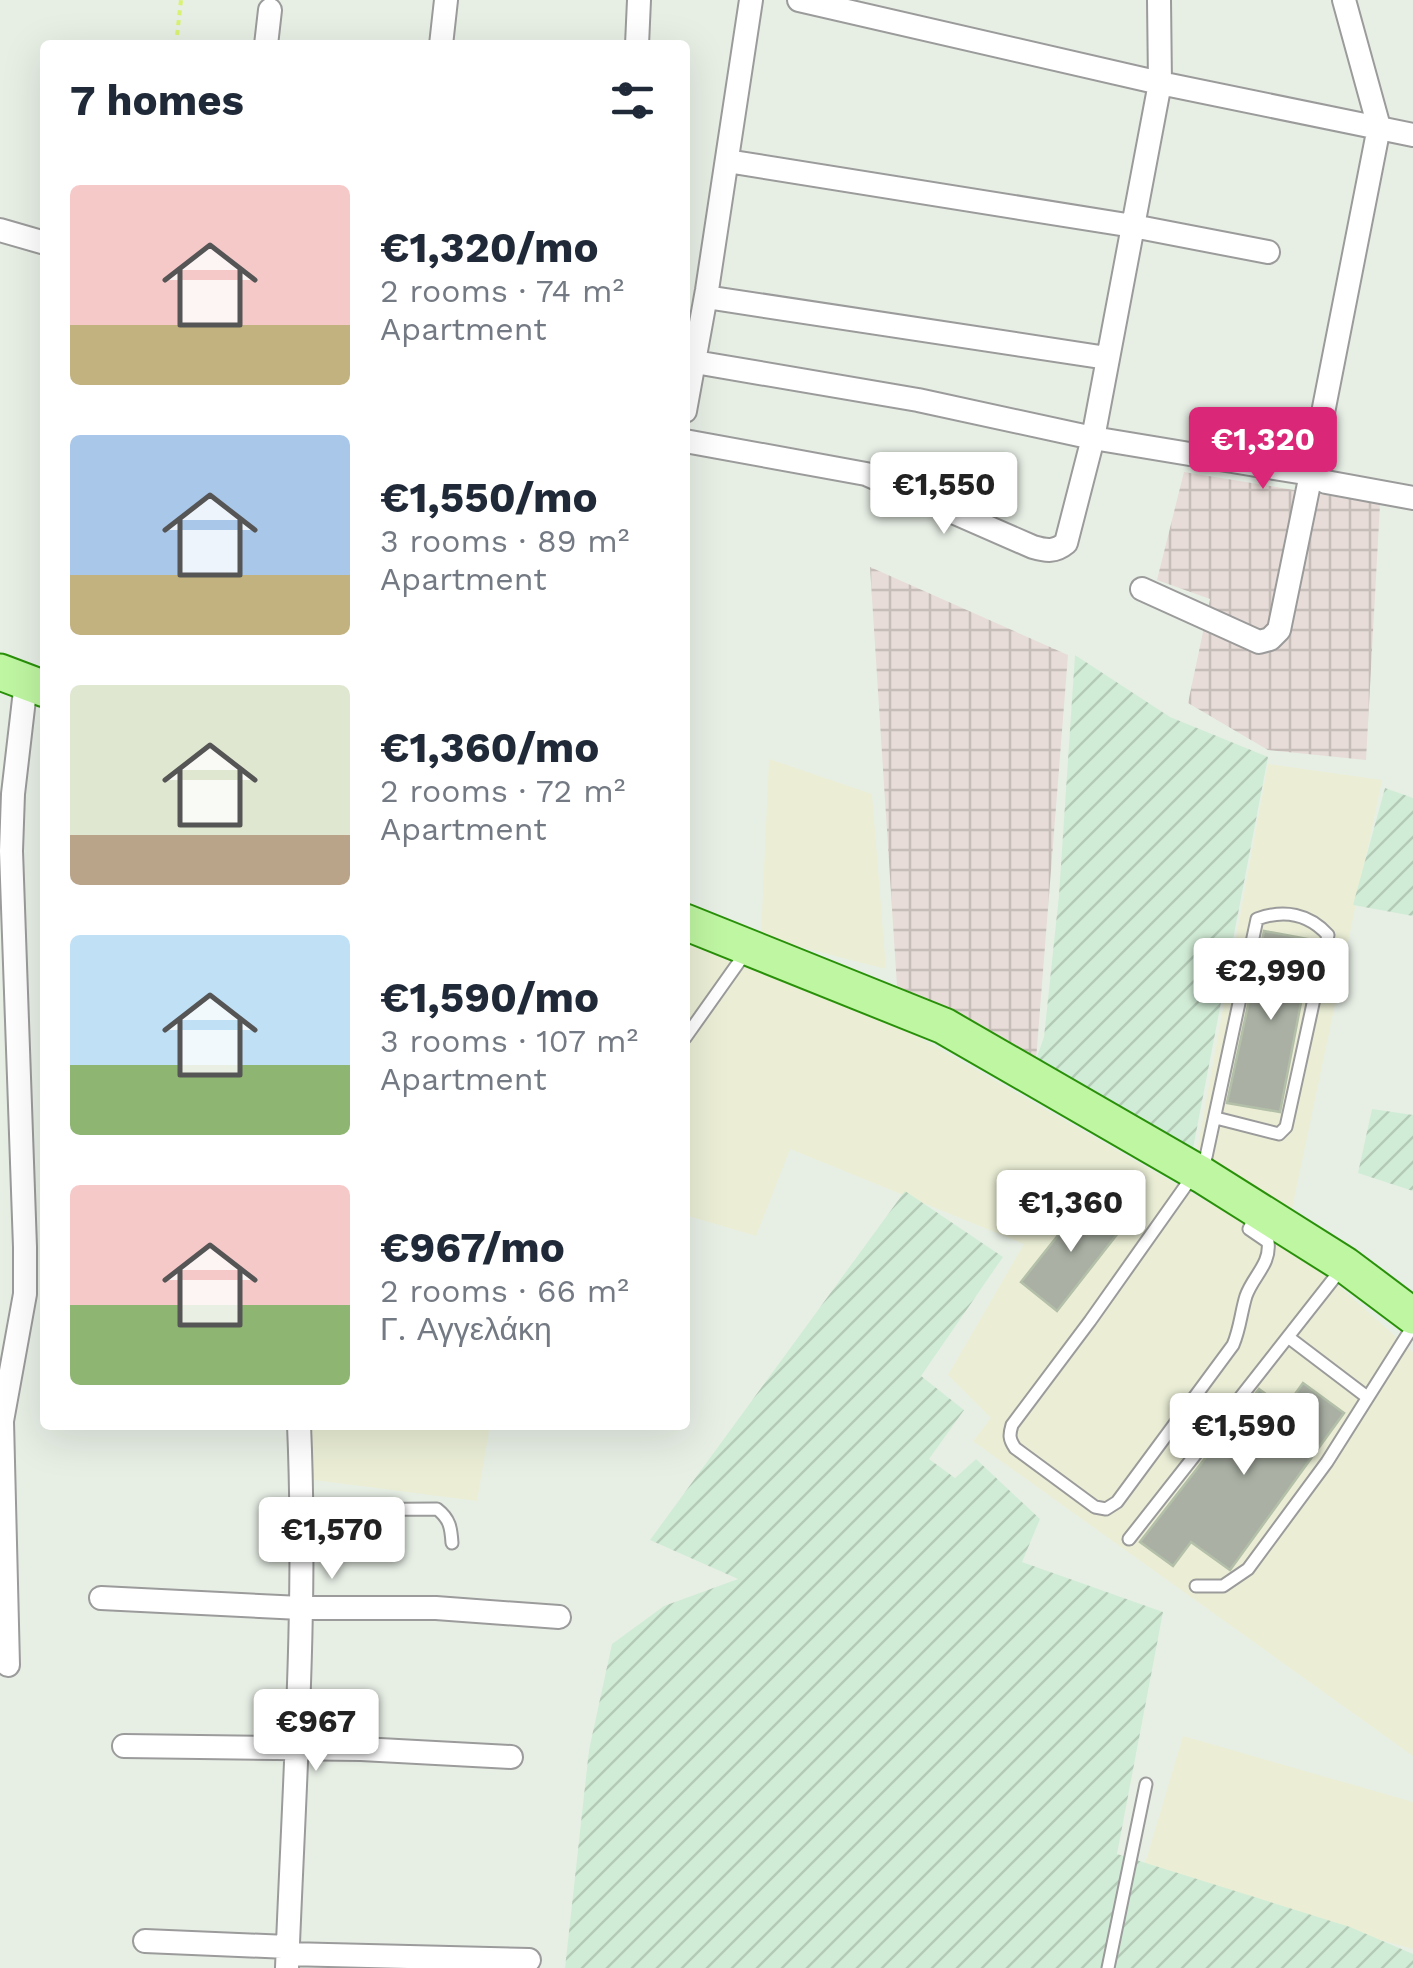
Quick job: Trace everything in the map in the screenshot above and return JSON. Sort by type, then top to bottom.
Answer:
[{"type":"main road","points":[[690,924],[944,1026],[1258,1209],[1344,1264],[1413,1316]]},
{"type":"street","points":[[442,40],[446,0]]},
{"type":"street","points":[[638,40],[639,0]]},
{"type":"street","points":[[690,387],[699,291],[727,161],[751,0]]},
{"type":"street","points":[[799,0],[1160,84],[1413,135]]},
{"type":"street","points":[[690,442],[866,474],[1033,548],[1058,549],[1066,543],[1093,438],[1160,84],[1160,0]]},
{"type":"street","points":[[1142,590],[1259,642],[1270,639],[1278,630],[1379,127],[1344,0]]},
{"type":"street","points":[[267,40],[270,10]]},
{"type":"street","points":[[727,161],[1133,226],[1268,252]]},
{"type":"street","points":[[0,230],[40,242]]},
{"type":"street","points":[[699,291],[1107,358]]},
{"type":"street","points":[[695,362],[918,400],[1093,438],[1311,474],[1326,482],[1413,498]]},
{"type":"street","points":[[8,1665],[1,1421],[25,1294],[11,850],[24,681]]},
{"type":"street","points":[[288,1956],[302,1608],[300,1430]]},
{"type":"street","points":[[101,1598],[302,1608],[436,1608],[559,1617]]},
{"type":"street","points":[[124,1746],[510,1757]]},
{"type":"street","points":[[145,1941],[288,1956],[528,1960]]},
{"type":"lane","points":[[1216,1118],[1279,1134],[1286,1127],[1328,936],[1306,918],[1277,914],[1258,919],[1216,1118],[1198,1174],[1012,1425],[1009,1440],[1015,1448],[1095,1507],[1106,1509],[1117,1502],[1233,1345],[1247,1293],[1270,1250],[1268,1242],[1250,1229],[1258,1209]]},
{"type":"lane","points":[[690,1031],[748,948]]},
{"type":"lane","points":[[1129,1539],[1344,1264]]},
{"type":"lane","points":[[1196,1586],[1223,1586],[1248,1568],[1327,1462],[1413,1326]]},
{"type":"lane","points":[[1288,1337],[1367,1397]]},
{"type":"lane","points":[[302,1510],[437,1509],[451,1524],[452,1544]]},
{"type":"lane","points":[[1108,1968],[1146,1784]]},
{"type":"path","points":[[177,40],[181,0]]},
{"type":"shaded area","points":[[1184,472],[1380,504],[1366,760],[1268,750],[1188,703],[1210,599],[1157,580]]},
{"type":"shaded area","points":[[870,567],[1068,655],[1036,1060],[897,986]]},
{"type":"shaded area","points":[[1075,655],[1170,717],[1268,757],[1191,1159],[1034,1065],[1044,1037],[1059,895]]},
{"type":"shaded area","points":[[769,759],[872,794],[886,969],[761,937]]},
{"type":"shaded area","points":[[1268,764],[1382,780],[1292,1209],[1196,1156]]},
{"type":"shaded area","points":[[1385,788],[1413,798],[1413,916],[1353,905]]},
{"type":"shaded area","points":[[690,937],[849,997],[1312,1262],[1413,1352],[1413,1756],[973,1441],[991,1418],[948,1375],[1024,1244],[790,1149],[756,1236],[690,1216]]},
{"type":"shaded area","points":[[1372,1109],[1413,1115],[1413,1191],[1358,1173]]},
{"type":"shaded area","points":[[905,1191],[1003,1257],[921,1376],[964,1410],[929,1459],[955,1478],[976,1459],[1040,1519],[1022,1562],[1163,1612],[1117,1854],[1350,1927],[1413,1954],[1413,1968],[565,1968],[589,1750],[612,1644],[664,1606],[738,1579],[650,1540]]},
{"type":"shaded area","points":[[311,1430],[489,1430],[477,1501],[314,1480]]},
{"type":"shaded area","points":[[1183,1736],[1413,1802],[1413,1949],[1142,1874]]},
{"type":"building","points":[[1264,931],[1313,940],[1280,1112],[1227,1103]]},
{"type":"building","points":[[1086,1200],[1122,1228],[1057,1311],[1021,1282]]},
{"type":"building","points":[[1303,1383],[1344,1413],[1230,1570],[1191,1542],[1173,1566],[1140,1542],[1259,1389],[1285,1408]]}]
